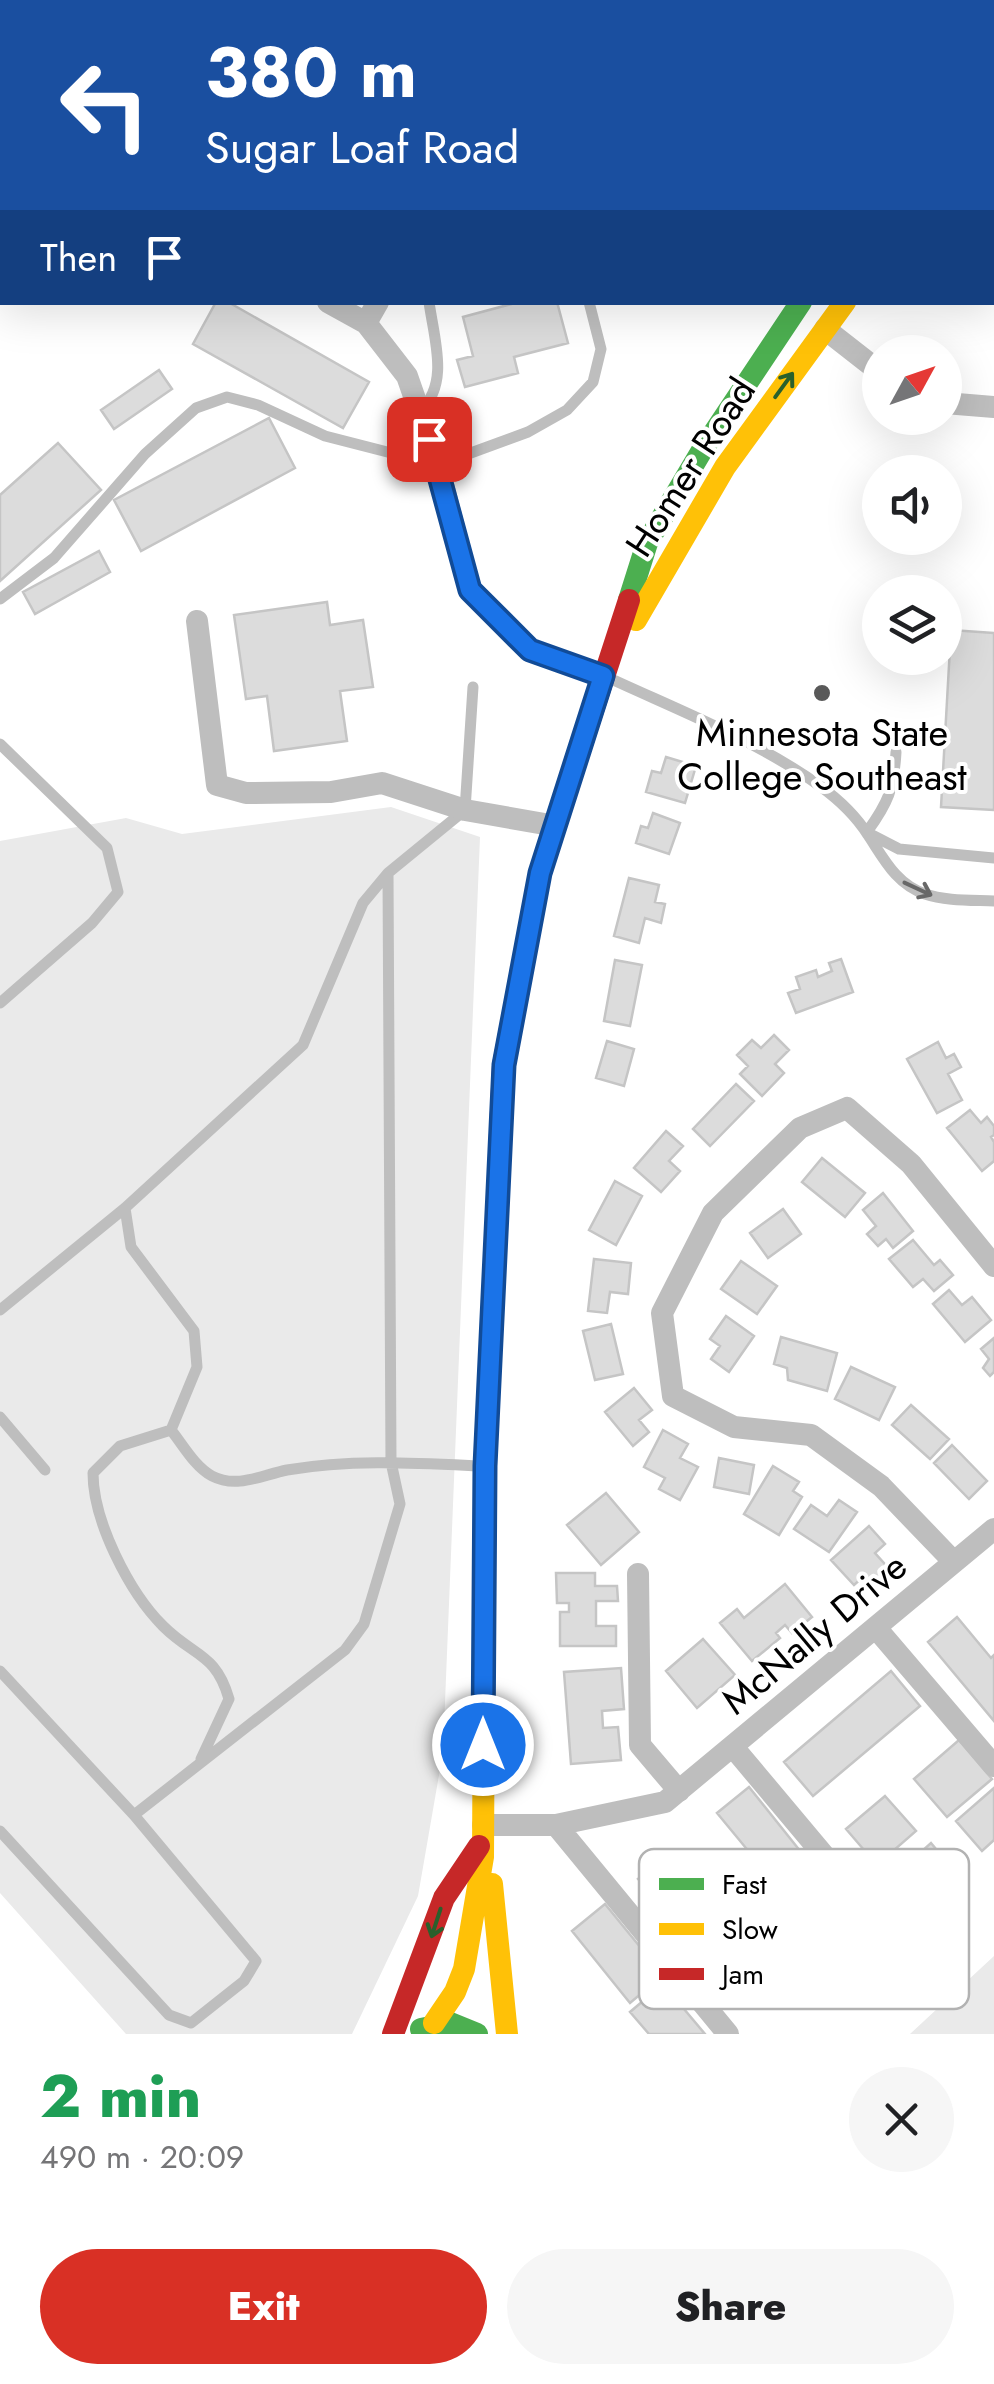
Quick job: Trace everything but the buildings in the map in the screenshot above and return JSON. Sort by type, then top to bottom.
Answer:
[{"type":"street","points":[[333,305],[366,324],[406,376],[438,465],[470,590],[530,650],[603,676]]},
{"type":"street","points":[[366,324],[376,305]]},
{"type":"street","name":"Homer Road","points":[[424,2029],[455,1992],[464,1969],[483,1831],[485,1466],[504,1065],[540,873],[647,542],[700,452],[799,305]]},
{"type":"street","name":"Homer Road","points":[[603,676],[725,467],[843,305]]},
{"type":"street","points":[[825,329],[862,358]]},
{"type":"street","points":[[962,404],[994,407]]},
{"type":"street","points":[[197,620],[218,786],[246,793],[331,792],[382,783],[465,810],[556,826]]},
{"type":"street","points":[[953,1562],[881,1486],[811,1435],[734,1427],[674,1396],[662,1313],[713,1214],[800,1128],[848,1108],[910,1164],[994,1266]]},
{"type":"street","name":"McNally Drive","points":[[483,1831],[556,1825],[665,1802],[994,1529]]},
{"type":"street","points":[[638,1574],[640,1745],[679,1791]]},
{"type":"street","points":[[876,1628],[994,1766]]},
{"type":"street","points":[[733,1747],[818,1849]]},
{"type":"street","points":[[556,1825],[639,1926]]},
{"type":"street","points":[[393,2034],[444,1898],[483,1831]]},
{"type":"street","name":"Homer Road","points":[[483,1831],[492,1888],[486,2034]]},
{"type":"street","name":"Homer Road","points":[[492,1905],[507,2034]]},
{"type":"street","points":[[707,2009],[728,2034]]},
{"type":"street","name":"Homer Road","points":[[424,2029],[463,2025],[477,2034]]},
{"type":"lane","points":[[419,412],[438,388],[428,305]]},
{"type":"lane","points":[[0,599],[54,558],[145,454],[196,408],[227,397],[258,404],[325,436],[438,465],[528,432],[567,410],[593,382],[601,349],[590,305]]},
{"type":"lane","points":[[603,676],[734,736],[819,785],[867,832],[884,863],[906,885],[928,896],[994,901]]},
{"type":"lane","points":[[0,1310],[125,1208],[303,1045],[363,903],[388,874],[465,810],[473,687]]},
{"type":"lane","points":[[0,744],[107,848],[118,892],[92,923],[0,1003]]},
{"type":"lane","points":[[867,832],[887,805],[896,752]]},
{"type":"lane","points":[[867,832],[898,850],[994,858]]},
{"type":"lane","points":[[134,1814],[356,1638],[364,1624],[400,1504],[390,1462],[388,874]]},
{"type":"lane","points":[[125,1208],[130,1246],[194,1332],[197,1367],[171,1430]]},
{"type":"lane","points":[[0,1417],[45,1470]]},
{"type":"lane","points":[[171,1430],[211,1476],[237,1483],[287,1470],[390,1462],[485,1466]]},
{"type":"lane","points":[[171,1430],[120,1446],[93,1473],[93,1498],[116,1560],[162,1626],[221,1672],[229,1699],[198,1764]]},
{"type":"lane","points":[[0,1671],[134,1814],[256,1960],[244,1981],[191,2022],[169,2015],[0,1832]]},
{"type":"shaded area","points":[[391,807],[480,837],[443,1752],[418,1896],[352,2034],[126,2034],[0,1893],[0,841],[126,818],[182,834]]},
{"type":"shaded area","points":[[994,1956],[994,2034],[910,2034],[937,2009],[969,2009],[969,1979]]},
{"type":"traffic: fast","points":[[629,600],[647,543],[701,452],[799,305]]},
{"type":"traffic: fast","points":[[421,2029],[450,2023],[477,2034]]},
{"type":"traffic: slow","points":[[636,620],[725,467],[843,305]]},
{"type":"traffic: slow","points":[[434,2023],[455,1992],[464,1969],[483,1857],[489,1383]]},
{"type":"traffic: slow","points":[[492,1884],[507,2034]]},
{"type":"traffic: jam","points":[[489,1383],[503,1065],[540,873],[629,600]]},
{"type":"traffic: jam","points":[[393,2034],[444,1898],[479,1846]]},
{"type":"place","name":"Minnesota State College Southeast","points":[[822,693]]},
{"type":"route","points":[[429,439],[470,590],[530,650],[603,676],[540,873],[504,1065],[485,1466],[483,1745]]}]
